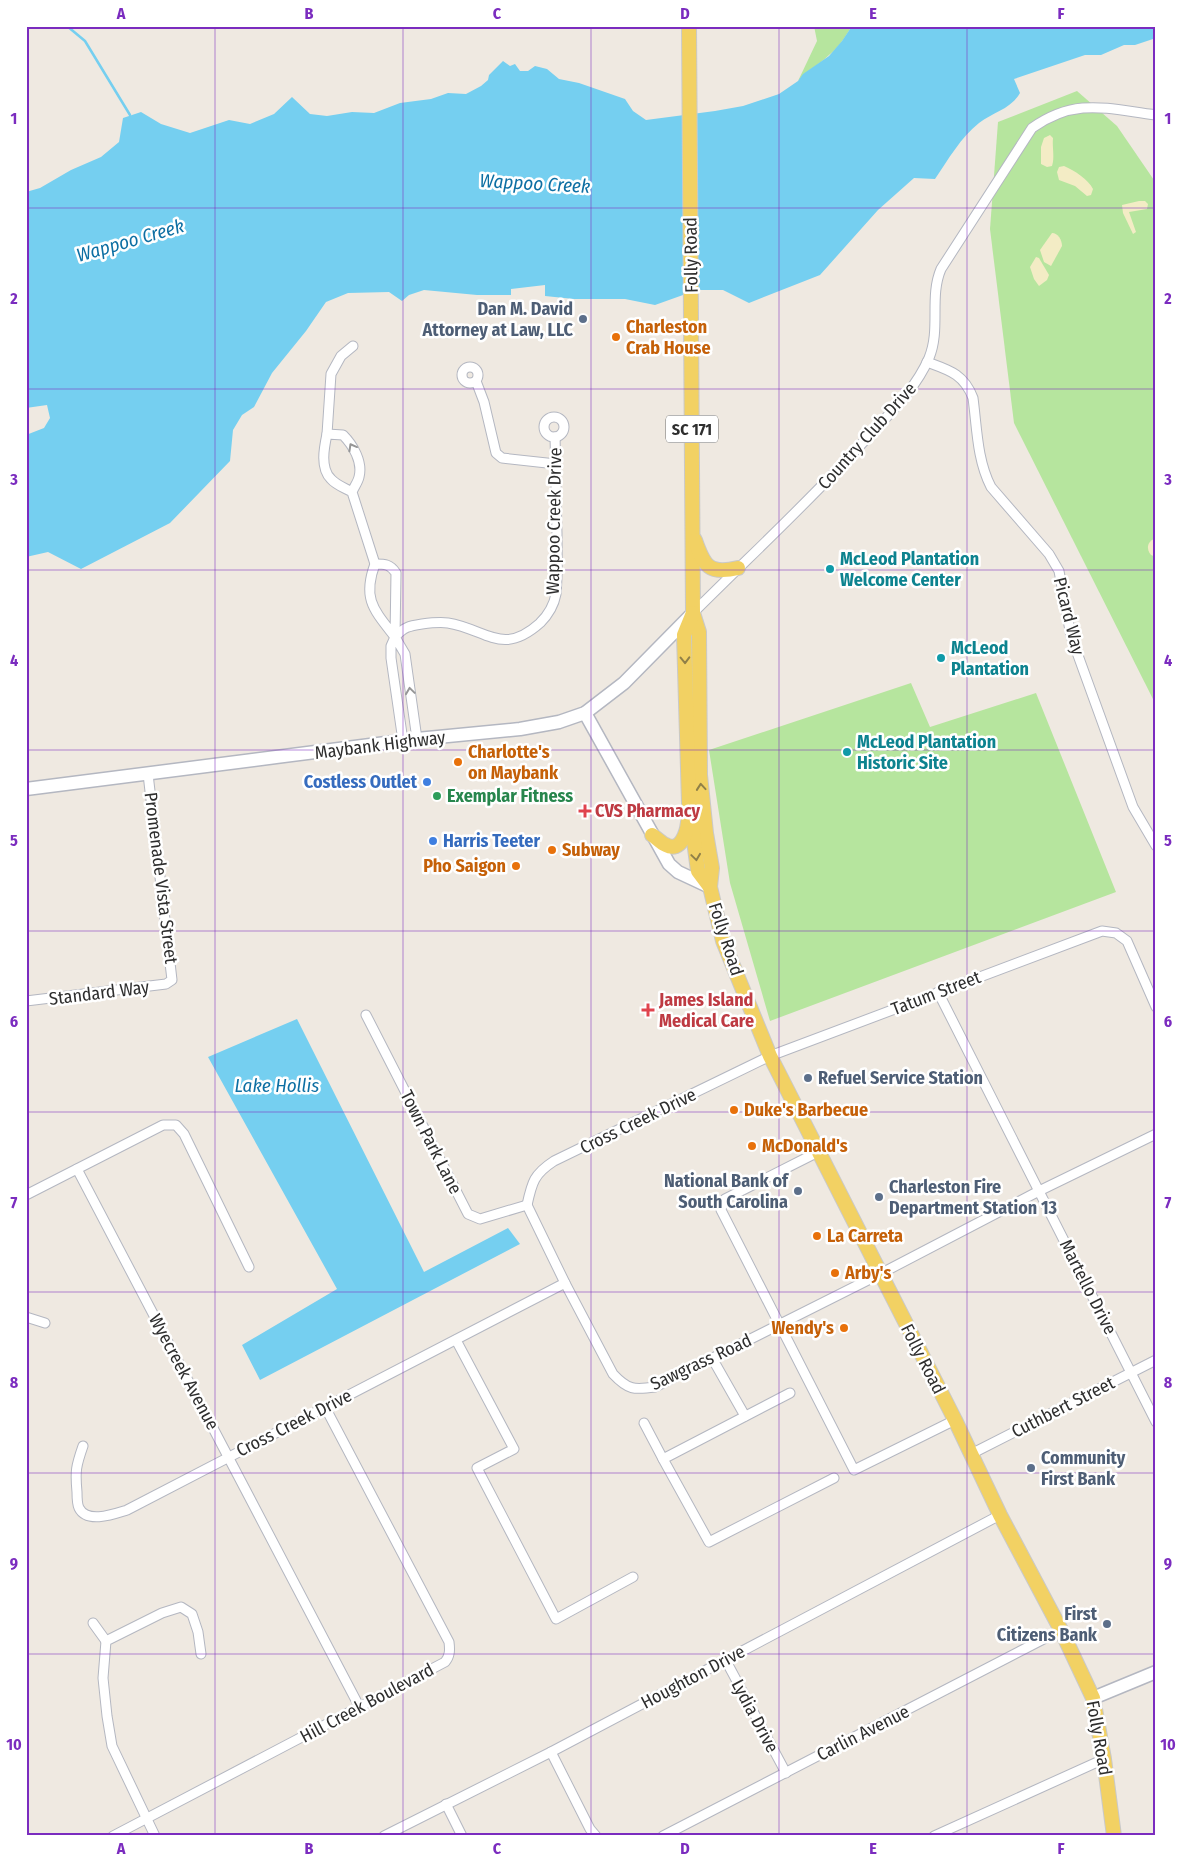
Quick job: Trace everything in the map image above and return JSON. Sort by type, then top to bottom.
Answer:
[{"type":"main road","name":"Folly Road","points":[[688,26],[693,613],[699,632],[700,774],[706,833],[712,868],[710,888],[723,941],[770,1056],[1000,1515],[1061,1630],[1093,1698],[1104,1759],[1114,1836]]},
{"type":"main road","points":[[692,532],[706,564],[714,570],[723,572],[738,568]]},
{"type":"main road","name":"Folly Road","points":[[693,613],[684,635],[689,804],[698,871],[710,888]]},
{"type":"main road","name":"Maybank Highway","points":[[26,789],[417,739],[520,729],[560,722],[585,713],[624,683],[693,613]]},
{"type":"main road","points":[[585,713],[669,864],[678,872],[710,888]]},
{"type":"main road","points":[[652,836],[666,845],[677,845],[682,842],[687,828],[689,804]]},
{"type":"main road","points":[[1093,1698],[1156,1672]]},
{"type":"street","name":"Country Club Drive","points":[[693,613],[836,472],[912,388],[927,362],[935,338],[936,280],[941,269],[1032,128],[1064,110],[1078,107],[1094,107],[1156,115]]},
{"type":"street","points":[[352,346],[340,356],[331,374],[324,459],[327,473],[332,480],[352,492],[375,564],[368,583],[370,596],[376,613],[395,637],[405,654],[417,739]]},
{"type":"street","name":"Picard Way","points":[[927,362],[953,371],[969,389],[973,398],[981,462],[986,477],[991,487],[1049,554],[1059,571],[1071,636],[1133,807],[1156,846]]},
{"type":"street","points":[[476,381],[484,402],[496,453],[502,458],[556,464]]},
{"type":"street","points":[[327,434],[343,435],[351,442],[357,456],[359,477],[352,492]]},
{"type":"street","name":"Wappoo Creek Drive","points":[[395,637],[403,628],[432,623],[447,623],[460,626],[492,639],[504,640],[518,638],[546,618],[552,608],[556,594],[555,437]]},
{"type":"street","points":[[375,564],[386,564],[392,567],[396,573],[395,637],[391,646],[391,658],[403,741]]},
{"type":"street","name":"Promenade Vista Street","points":[[148,774],[173,976],[171,981]]},
{"type":"street","name":"Tatum Street","points":[[770,1056],[1102,931],[1116,932],[1126,941],[1156,1007]]},
{"type":"street","name":"Standard Way","points":[[26,1002],[166,984],[171,981]]},
{"type":"street","name":"Martello Drive","points":[[938,992],[1156,1422]]},
{"type":"street","name":"Town Park Lane","points":[[366,1015],[468,1214],[480,1219],[527,1205]]},
{"type":"street","name":"Cross Creek Drive","points":[[527,1205],[536,1176],[554,1161],[770,1056]]},
{"type":"street","points":[[26,1195],[163,1125],[176,1125],[184,1134],[249,1267]]},
{"type":"street","name":"Sawgrass Road","points":[[527,1205],[613,1374],[623,1385],[634,1389],[655,1387],[880,1274],[1039,1191],[1156,1134]]},
{"type":"street","points":[[818,1152],[725,1199],[721,1210],[854,1470],[954,1420]]},
{"type":"street","name":"Wyecreek Avenue","points":[[77,1169],[360,1708]]},
{"type":"street","name":"Cross Creek Drive","points":[[83,1446],[75,1470],[78,1507],[83,1513],[92,1516],[105,1516],[127,1510],[565,1282]]},
{"type":"street","points":[[26,1317],[45,1323]]},
{"type":"street","points":[[456,1340],[514,1449],[477,1468],[556,1619],[633,1577]]},
{"type":"street","points":[[712,1358],[745,1416]]},
{"type":"street","name":"Cuthbert Street","points":[[971,1454],[1156,1360]]},
{"type":"street","points":[[663,1459],[790,1393]]},
{"type":"street","name":"Hill Creek Boulevard","points":[[113,1836],[445,1662],[450,1653],[449,1642],[324,1407]]},
{"type":"street","points":[[644,1423],[708,1542],[834,1478]]},
{"type":"street","name":"Houghton Drive","points":[[384,1836],[551,1752],[1000,1515]]},
{"type":"street","points":[[106,1641],[162,1613],[181,1607],[192,1614],[198,1632],[201,1654]]},
{"type":"street","points":[[93,1623],[106,1641],[103,1678],[112,1746],[156,1836]]},
{"type":"street","name":"Carlin Avenue","points":[[664,1836],[1061,1630]]},
{"type":"street","name":"Lydia Drive","points":[[725,1659],[786,1773]]},
{"type":"street","points":[[551,1752],[590,1829],[596,1836]]},
{"type":"street","points":[[934,1836],[1104,1759]]},
{"type":"street","points":[[446,1804],[462,1836]]},
{"type":"green space","points":[[814,26],[852,26],[836,49],[798,81],[817,41]]},
{"type":"green space","points":[[1077,91],[1117,126],[1156,183],[1156,705],[1014,423],[990,229],[998,122]]},
{"type":"green space","points":[[911,683],[930,727],[1036,693],[1116,892],[770,1021],[730,883],[709,750]]},
{"type":"sand","points":[[1050,135],[1053,138],[1053,160],[1052,166],[1047,167],[1041,164],[1041,147],[1044,138]]},
{"type":"sand","points":[[1064,166],[1088,182],[1093,189],[1091,195],[1087,196],[1075,186],[1059,180],[1057,172],[1059,167]]},
{"type":"sand","points":[[1145,201],[1148,204],[1147,209],[1129,212],[1136,232],[1133,234],[1123,213],[1122,205]]},
{"type":"sand","points":[[1052,233],[1059,237],[1062,246],[1051,266],[1044,262],[1040,250]]},
{"type":"sand","points":[[1036,257],[1039,258],[1049,275],[1047,280],[1039,286],[1034,279],[1030,267]]},
{"type":"sand","points":[[1156,539],[1156,557],[1149,553],[1148,548],[1150,542]]},
{"type":"water","name":"Wappoo Creek","points":[[852,26],[1156,26],[1156,38],[1135,45],[1124,45],[1101,55],[1085,55],[1014,79],[1020,93],[1007,107],[984,119],[966,135],[935,179],[914,178],[878,210],[820,275],[749,303],[723,290],[697,290],[655,305],[625,299],[574,299],[545,296],[545,285],[511,289],[511,295],[477,295],[424,290],[409,295],[402,301],[389,292],[348,293],[326,302],[306,331],[272,373],[254,407],[242,415],[233,430],[230,461],[170,523],[81,569],[48,552],[26,557],[26,435],[44,428],[50,418],[47,405],[26,408],[26,192],[40,188],[71,170],[101,157],[119,142],[123,118],[141,112],[161,124],[190,133],[229,120],[250,124],[274,114],[292,97],[310,114],[327,116],[352,112],[374,113],[400,103],[431,99],[448,93],[466,94],[488,80],[489,75],[503,61],[510,66],[515,64],[520,71],[528,71],[535,66],[547,69],[559,79],[579,83],[625,99],[633,111],[646,120],[743,106],[779,94],[829,56]]},
{"type":"water","name":"Lake Hollis","points":[[297,1019],[424,1272],[508,1228],[520,1244],[260,1380],[242,1345],[337,1289],[208,1057]]},
{"type":"waterway","points":[[67,26],[85,41],[130,115]]},
{"type":"place","name":"Dan M. David Attorney at Law, LLC","points":[[583,319]]},
{"type":"place","name":"Charleston Crab House","points":[[616,337]]},
{"type":"place","name":"McLeod Plantation Welcome Center","points":[[830,569]]},
{"type":"place","name":"McLeod Plantation","points":[[941,658]]},
{"type":"place","name":"McLeod Plantation Historic Site","points":[[847,752]]},
{"type":"place","name":"Charlotte's on Maybank","points":[[458,762]]},
{"type":"place","name":"Costless Outlet","points":[[427,782]]},
{"type":"place","name":"Exemplar Fitness","points":[[437,796]]},
{"type":"place","name":"CVS Pharmacy","points":[[585,811]]},
{"type":"place","name":"Harris Teeter","points":[[433,841]]},
{"type":"place","name":"Subway","points":[[552,850]]},
{"type":"place","name":"Pho Saigon","points":[[516,866]]},
{"type":"place","name":"James Island Medical Care","points":[[648,1010]]},
{"type":"place","name":"Refuel Service Station","points":[[808,1078]]},
{"type":"place","name":"Duke's Barbecue","points":[[734,1110]]},
{"type":"place","name":"McDonald's","points":[[752,1146]]},
{"type":"place","name":"National Bank of South Carolina","points":[[798,1191]]},
{"type":"place","name":"Charleston Fire Department Station 13","points":[[879,1197]]},
{"type":"place","name":"La Carreta","points":[[817,1236]]},
{"type":"place","name":"Arby's","points":[[835,1273]]},
{"type":"place","name":"Wendy's","points":[[844,1328]]},
{"type":"place","name":"Community First Bank","points":[[1031,1468]]},
{"type":"place","name":"First Citizens Bank","points":[[1107,1624]]}]
